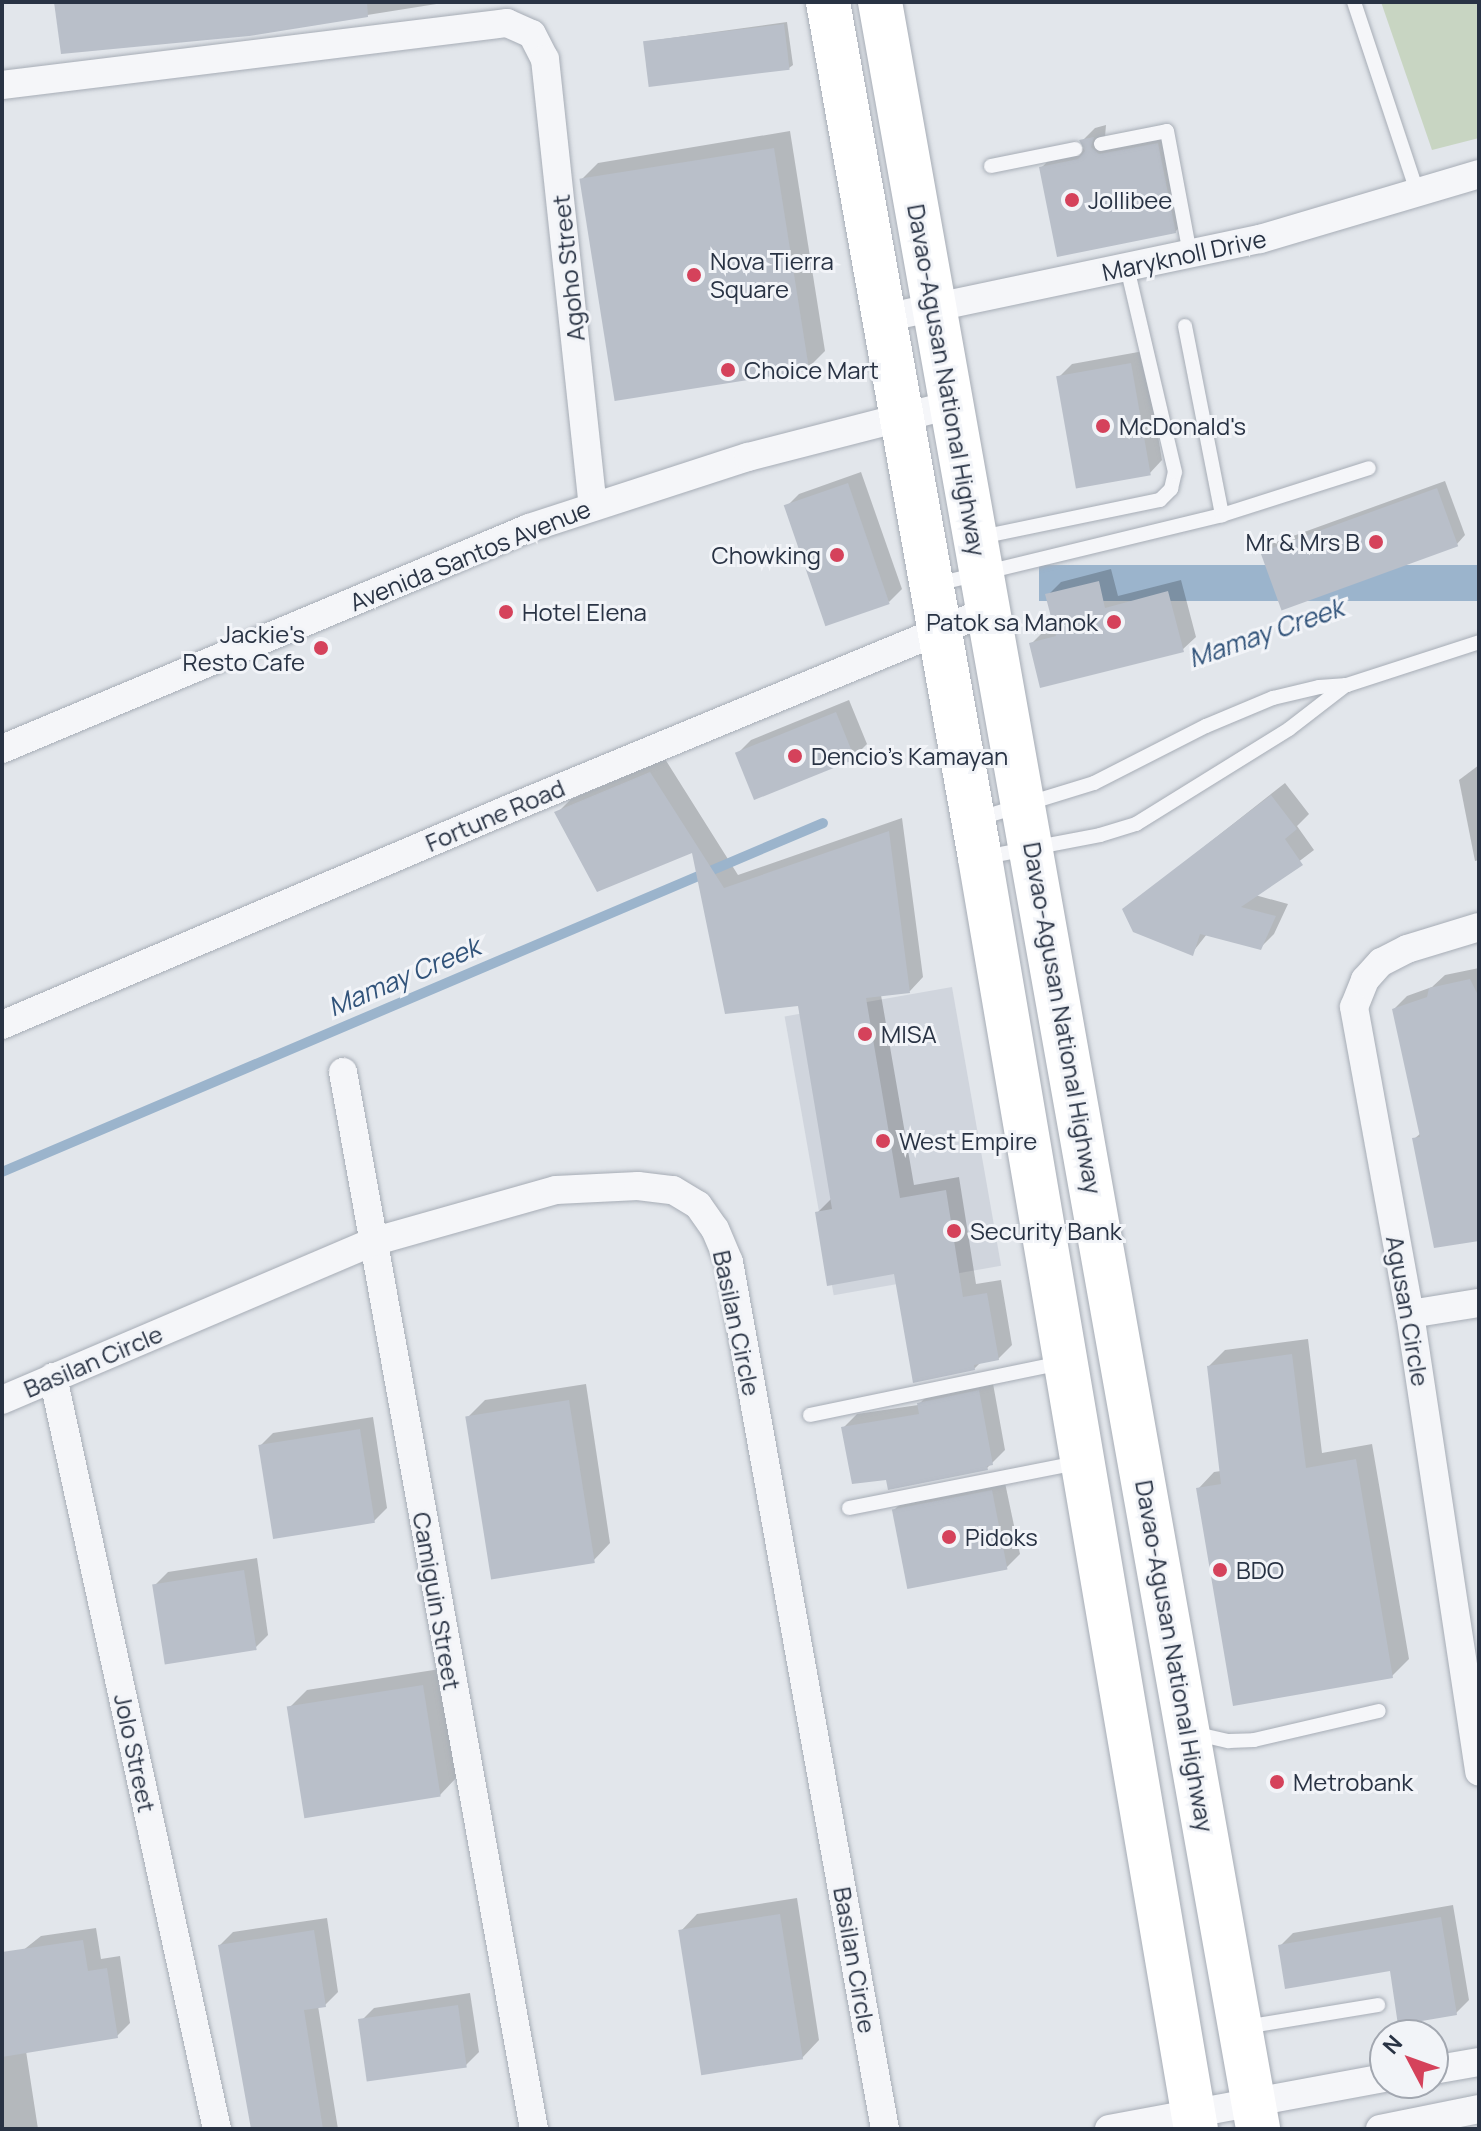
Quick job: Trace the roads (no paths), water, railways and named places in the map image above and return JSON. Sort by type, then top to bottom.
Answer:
[{"type":"main road","name":"Davao-Agusan National Highway","points":[[828,2],[976,839],[1109,1632],[1195,2121]]},
{"type":"main road","name":"Davao-Agusan National Highway","points":[[880,2],[937,307],[1256,2116]]},
{"type":"main road","points":[[845,98],[894,89]]},
{"type":"main road","points":[[1109,1632],[1170,1621]]},
{"type":"street","name":"Agoho Street","points":[[2,85],[507,23],[532,34],[545,59],[593,505]]},
{"type":"street","name":"Maryknoll Drive","points":[[884,318],[1260,239],[1418,195],[1479,174]]},
{"type":"street","name":"Avenida Santos Avenue","points":[[2,749],[529,528],[748,457],[954,404]]},
{"type":"street","name":"Fortune Road","points":[[2,1025],[516,806],[939,631],[983,574]]},
{"type":"street","name":"Agusan Circle","points":[[1479,927],[1407,949],[1381,962],[1365,980],[1354,1007],[1410,1314],[1473,1698],[1479,1772]]},
{"type":"street","name":"Camiguin Street","points":[[343,1072],[534,2129]]},
{"type":"street","name":"Basilan Circle","points":[[2,1400],[372,1242],[556,1190],[607,1187],[673,1190],[698,1205],[715,1229],[729,1262],[885,2129]]},
{"type":"street","points":[[1410,1314],[1479,1303]]},
{"type":"street","name":"Jolo Street","points":[[53,1377],[217,2129]]},
{"type":"street","points":[[1449,2067],[1479,2062]]},
{"type":"street","points":[[1109,2129],[1256,2116],[1369,2083]]},
{"type":"street","points":[[1380,2129],[1479,2109]]},
{"type":"lane","points":[[1354,2],[1418,195]]},
{"type":"lane","points":[[1101,144],[1167,131],[1190,254]]},
{"type":"lane","points":[[991,166],[1075,149]]},
{"type":"lane","points":[[983,574],[1160,500],[1171,489],[1175,472],[1127,267]]},
{"type":"lane","points":[[1185,326],[1222,515]]},
{"type":"lane","points":[[932,585],[1222,515],[1369,468]]},
{"type":"lane","points":[[976,839],[1029,827],[1122,771],[1206,726],[1273,698],[1319,687],[1347,685],[1479,642]]},
{"type":"lane","points":[[976,839],[1029,827],[1136,824],[1289,729],[1347,685]]},
{"type":"lane","points":[[810,1415],[1064,1362]]},
{"type":"lane","points":[[849,1508],[1081,1462]]},
{"type":"lane","points":[[1189,1732],[1229,1741],[1254,1740],[1379,1711]]},
{"type":"lane","points":[[1241,2028],[1378,2005]]},
{"type":"water","points":[[1039,565],[1479,565],[1479,601],[1039,601]]},
{"type":"waterway","name":"Mamay Creek","points":[[2,1172],[823,823]]},
{"type":"place","name":"Jollibee","points":[[1072,200]]},
{"type":"place","name":"Nova Tierra Square","points":[[694,275]]},
{"type":"place","name":"Choice Mart","points":[[728,370]]},
{"type":"place","name":"McDonald's","points":[[1103,426]]},
{"type":"place","name":"Mr & Mrs B","points":[[1376,542]]},
{"type":"place","name":"Chowking","points":[[837,555]]},
{"type":"place","name":"Hotel Elena","points":[[506,612]]},
{"type":"place","name":"Patok sa Manok","points":[[1114,622]]},
{"type":"place","name":"Jackie's Resto Cafe","points":[[321,648]]},
{"type":"place","name":"Dencio's Kamayan","points":[[795,756]]},
{"type":"place","name":"MISA","points":[[865,1034]]},
{"type":"place","name":"West Empire","points":[[883,1141]]},
{"type":"place","name":"Security Bank","points":[[954,1231]]},
{"type":"place","name":"Pidoks","points":[[949,1537]]},
{"type":"place","name":"BDO","points":[[1220,1570]]},
{"type":"place","name":"Metrobank","points":[[1277,1782]]}]
